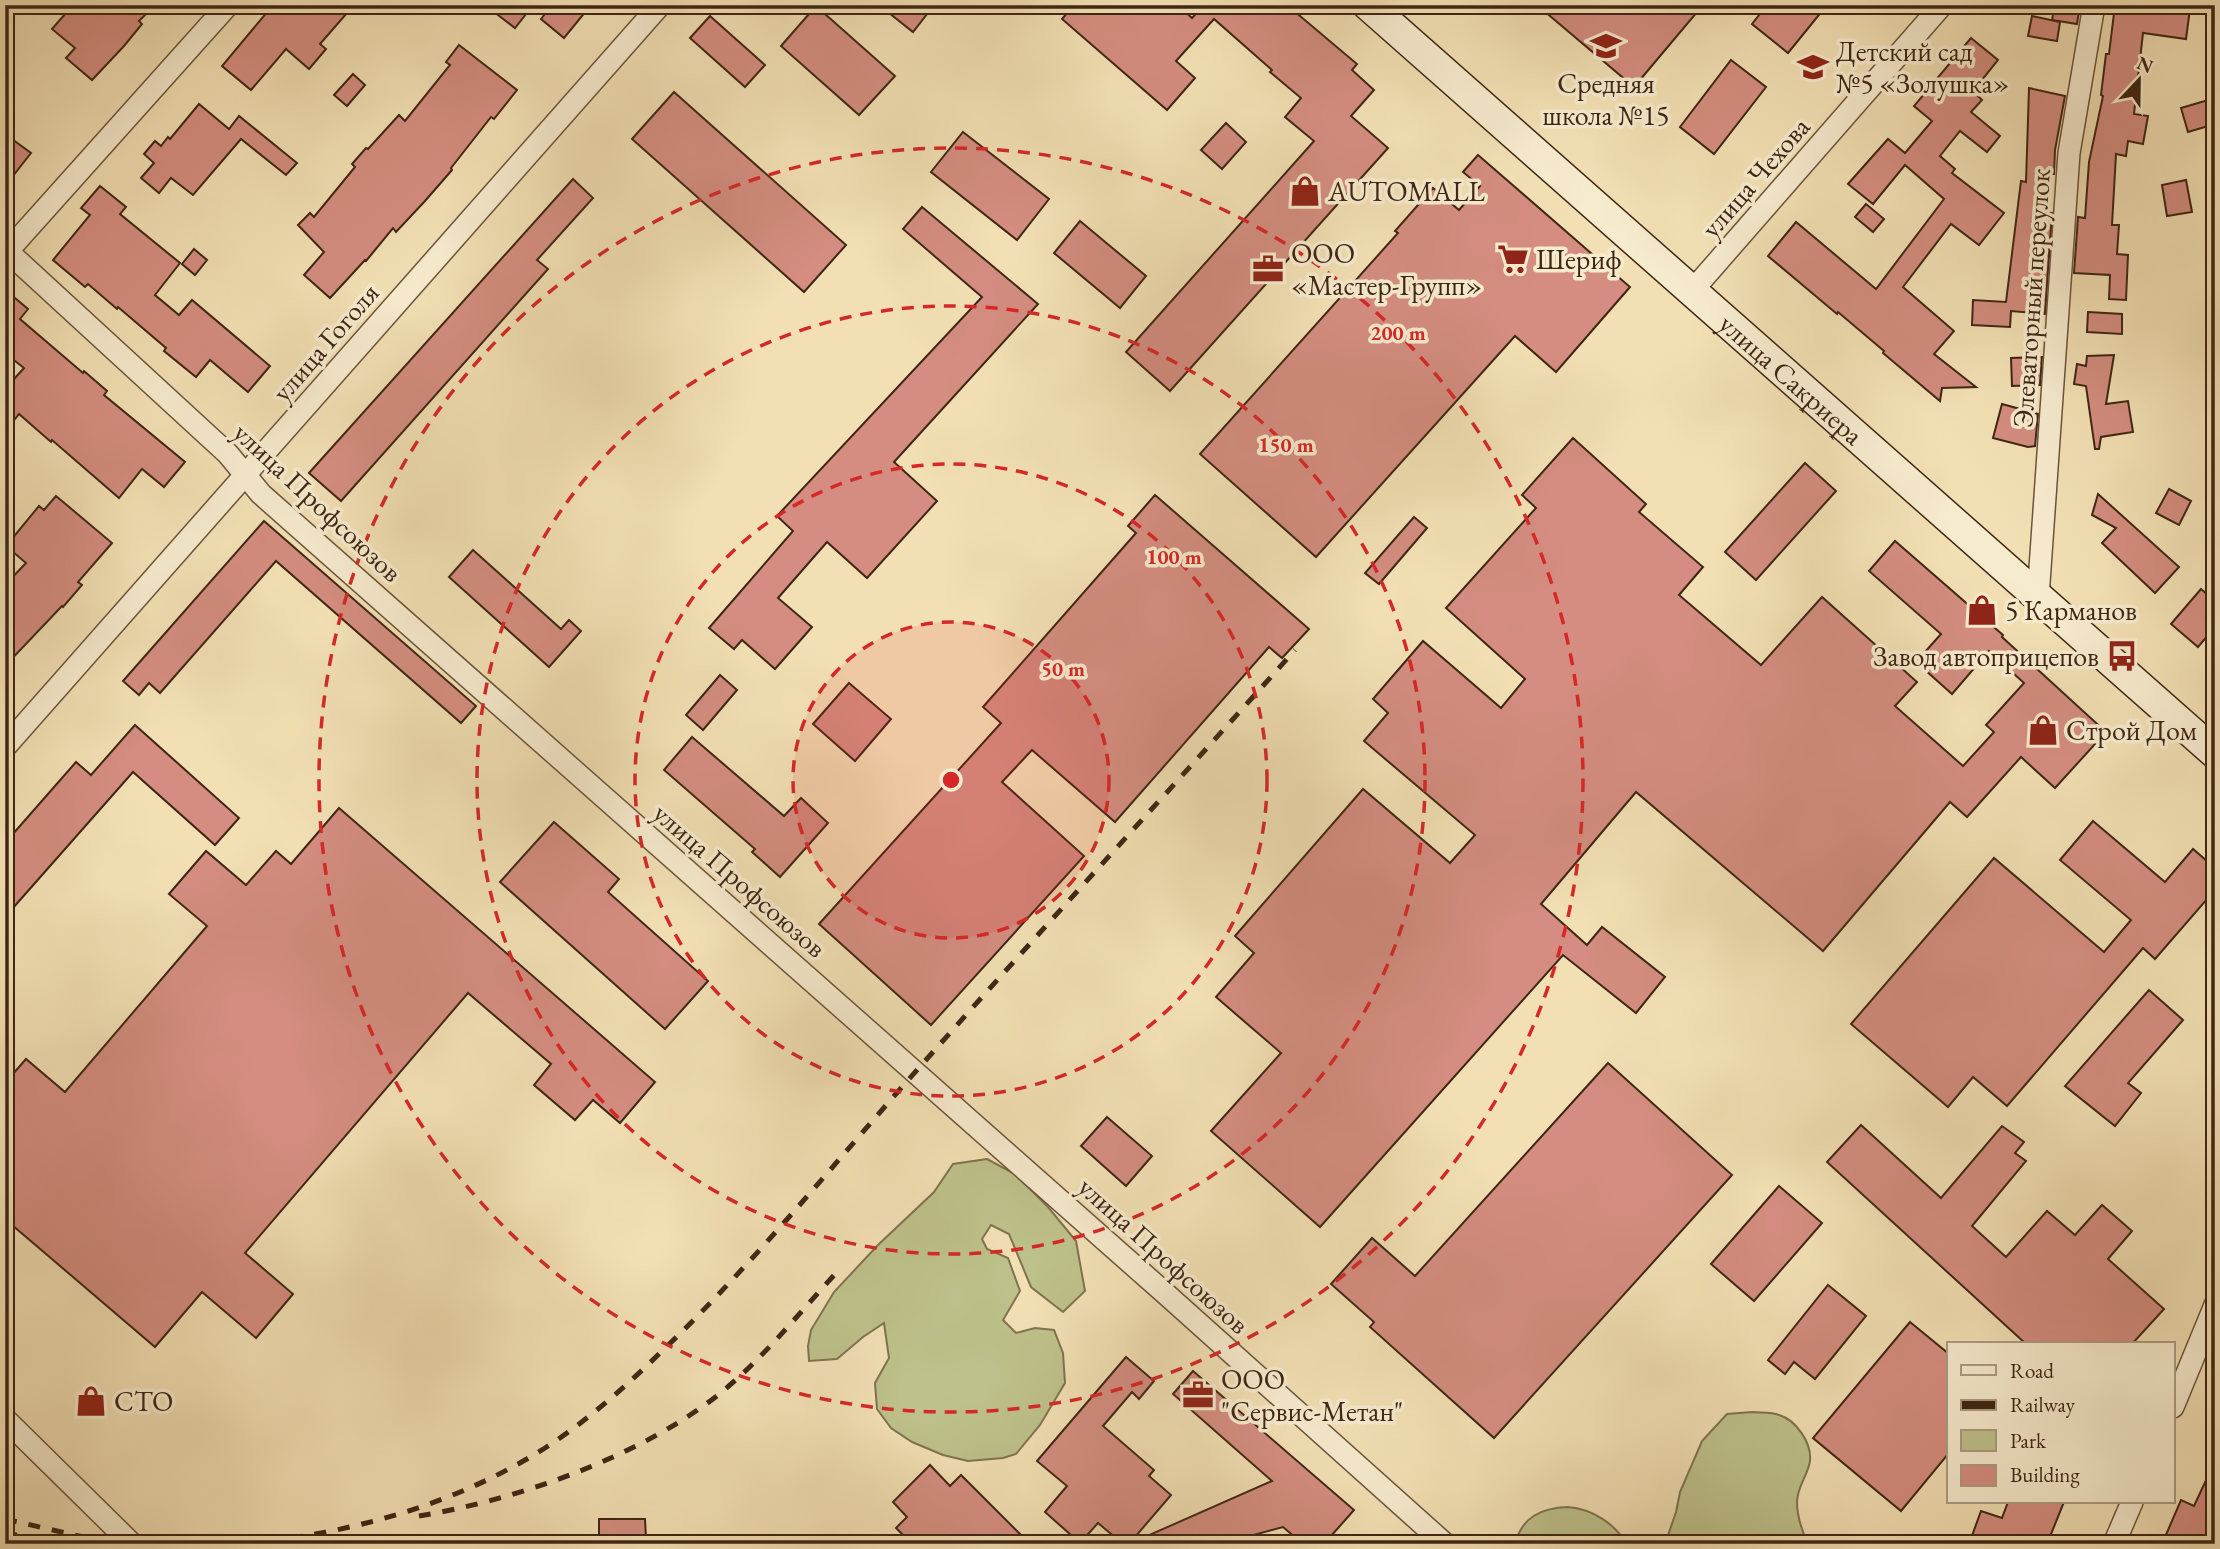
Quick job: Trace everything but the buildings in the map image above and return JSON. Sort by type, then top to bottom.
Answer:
[{"type":"street","points":[[6,251],[228,5]]},
{"type":"street","name":"улица Сакриера","points":[[1368,5],[2215,753]]},
{"type":"street","name":"улица Чехова","points":[[1692,291],[1942,5]]},
{"type":"street","name":"Элеваторный переулок","points":[[2038,597],[2068,153],[2094,5]]},
{"type":"street","name":"улица Гоголя","points":[[5,747],[657,6]]},
{"type":"street","name":"улица Профсоюзов","points":[[6,251],[228,454],[261,494],[1445,1544]]},
{"type":"street","points":[[2174,1405],[2215,1305]]},
{"type":"street","points":[[5,1419],[132,1544]]},
{"type":"street","points":[[2114,1544],[2131,1504]]},
{"type":"green space","points":[[987,1159],[1015,1174],[1048,1207],[1076,1241],[1085,1291],[1063,1312],[1031,1287],[1009,1234],[991,1225],[982,1239],[987,1249],[1008,1258],[1020,1291],[1003,1320],[1016,1333],[1035,1328],[1054,1330],[1063,1353],[1065,1383],[1040,1425],[1016,1454],[968,1461],[943,1455],[912,1442],[891,1428],[877,1409],[875,1383],[889,1358],[884,1323],[837,1359],[809,1361],[808,1346],[811,1330],[834,1292],[878,1245],[934,1192],[953,1164]]},
{"type":"green space","points":[[1773,1413],[1785,1418],[1797,1427],[1806,1440],[1810,1461],[1797,1502],[1800,1524],[1808,1544],[1665,1544],[1680,1492],[1702,1441],[1727,1414]]},
{"type":"green space","points":[[1568,1507],[1602,1518],[1627,1544],[1515,1544],[1522,1527],[1534,1516],[1549,1509]]},
{"type":"railway","points":[[243,1544],[322,1533],[400,1514],[438,1501],[511,1468],[576,1427],[605,1403],[647,1366],[752,1259],[945,1039],[1295,650]]},
{"type":"railway","points":[[419,1516],[457,1509],[536,1487],[576,1473],[652,1438],[718,1395],[734,1381],[765,1352],[837,1272]]},
{"type":"railway","points":[[5,1519],[83,1537],[139,1544]]},
{"type":"railway","points":[[5,1533],[67,1543]]},
{"type":"place","name":"Средняя школа №15","points":[[1606,46]]},
{"type":"place","name":"Детский сад №5 «Золушка»","points":[[1813,67]]},
{"type":"place","name":"AUTOMALL","points":[[1305,191]]},
{"type":"place","name":"Шериф","points":[[1513,259]]},
{"type":"place","name":"ООО «Мастер-Групп»","points":[[1268,269]]},
{"type":"place","name":"5 Карманов","points":[[1982,610]]},
{"type":"place","name":"Завод автоприцепов","points":[[2122,656]]},
{"type":"place","name":"Строй Дом","points":[[2043,730]]},
{"type":"place","name":"ООО \"Сервис-Метан\"","points":[[1198,1395]]},
{"type":"place","name":"СТО","points":[[91,1401]]}]
